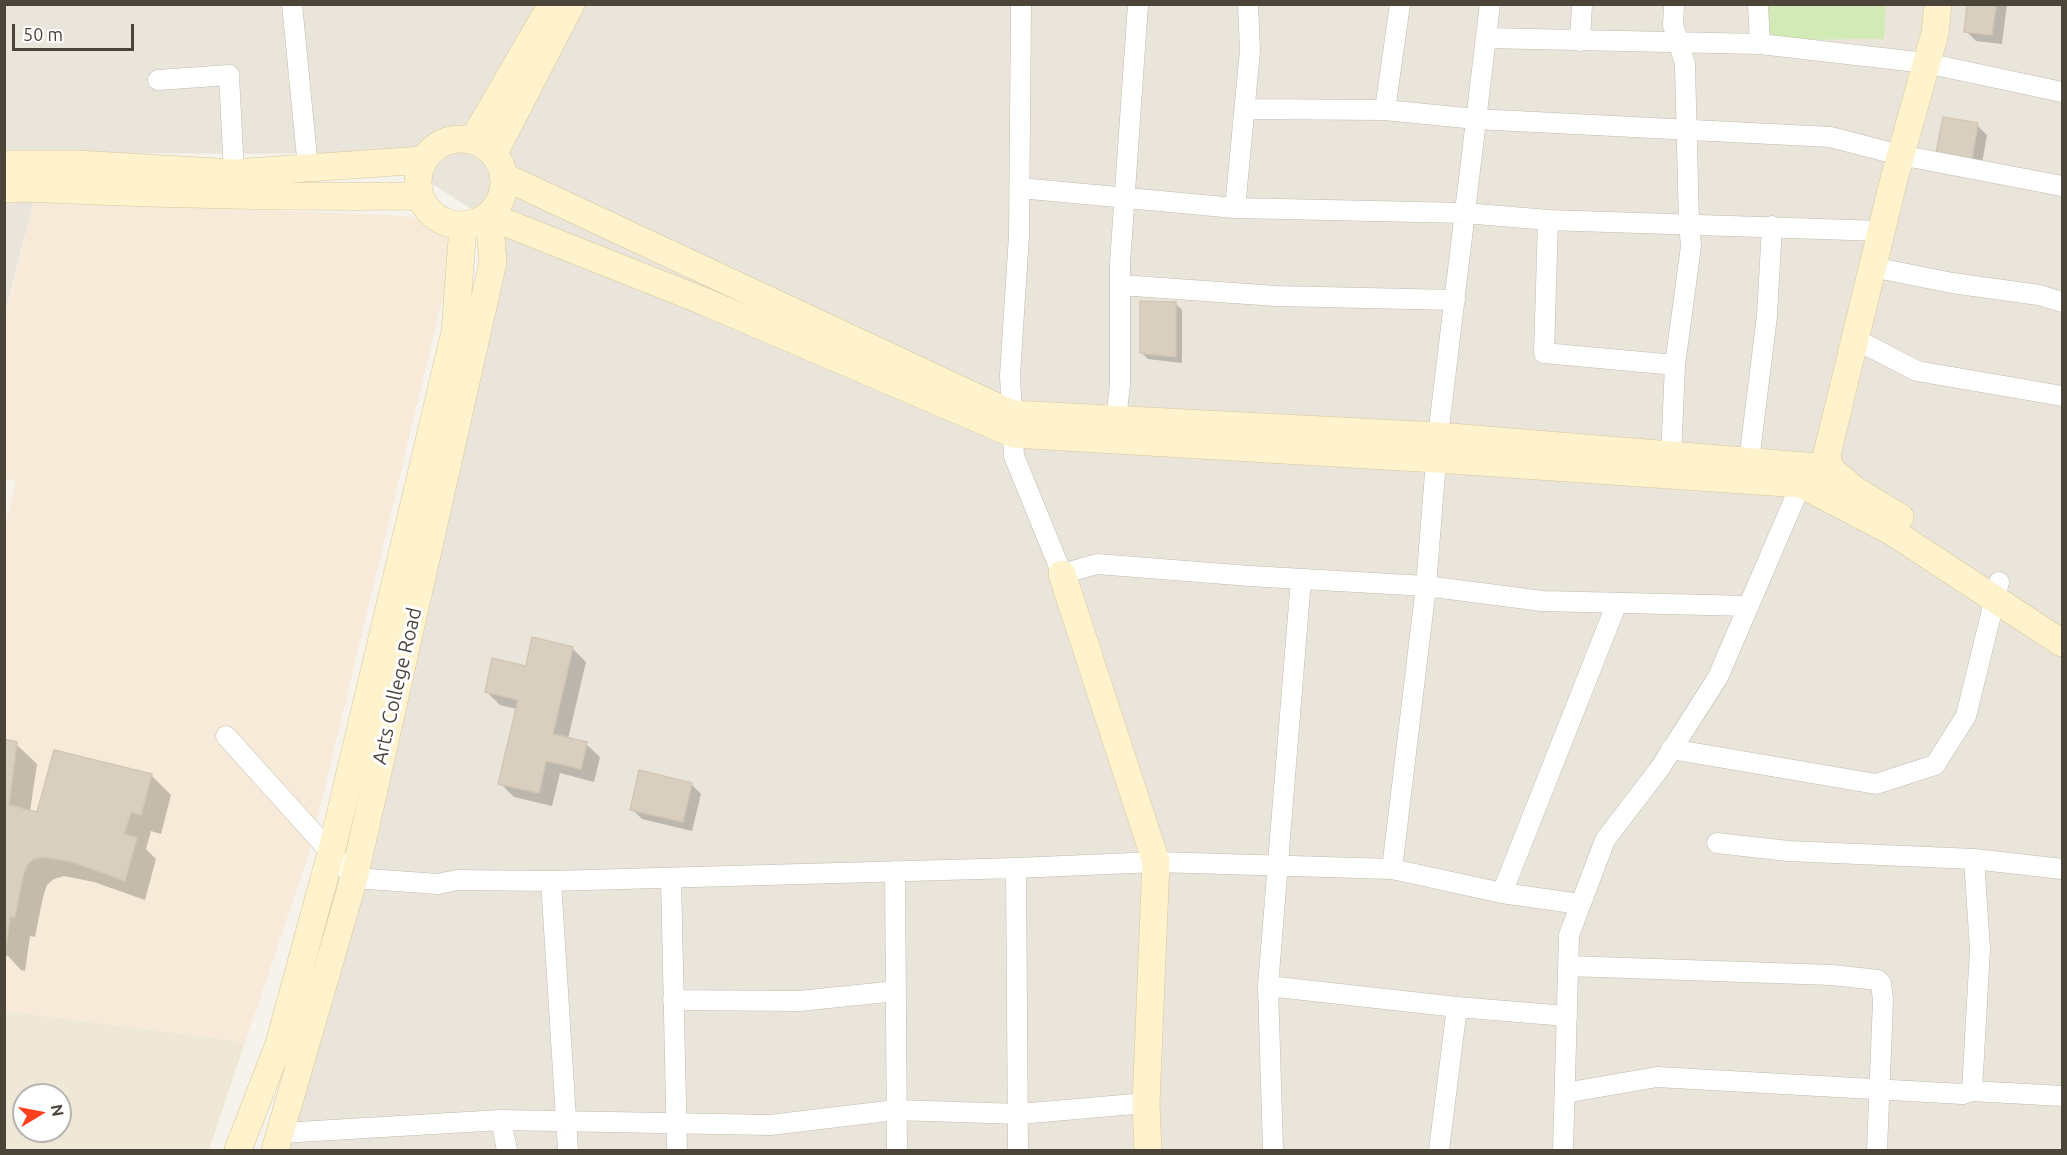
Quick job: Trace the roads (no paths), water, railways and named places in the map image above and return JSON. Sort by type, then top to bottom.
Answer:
[{"type":"main road","points":[[552,4],[490,157],[502,199],[489,216],[477,223],[463,226],[449,224],[436,218],[420,195],[419,172],[424,160],[433,149],[459,138],[490,157],[1013,424],[1116,420],[1437,447],[1802,484],[1997,590],[2062,621]]},
{"type":"main road","points":[[490,157],[571,4]]},
{"type":"main road","points":[[1829,468],[1827,454],[1900,155],[1935,33],[1938,4]]},
{"type":"main road","points":[[4,165],[76,164],[234,173],[424,160]]},
{"type":"main road","points":[[4,189],[184,195],[344,197],[420,195]]},
{"type":"main road","points":[[489,216],[1013,424],[1437,447],[1671,455],[1829,468],[1855,490],[1942,543],[2062,644]]},
{"type":"main road","name":"Arts College Road","points":[[278,1142],[354,878],[494,262],[489,216]]},
{"type":"main road","points":[[238,1150],[279,1044],[330,852],[455,333],[463,226]]},
{"type":"main road","points":[[1062,574],[1156,862],[1146,1103],[1148,1150]]},
{"type":"street","points":[[292,4],[308,168]]},
{"type":"street","points":[[1021,4],[1019,235],[1010,375],[1014,456],[1062,574],[1097,564],[1426,586],[1542,601],[1589,604],[1749,606]]},
{"type":"street","points":[[1116,420],[1120,384],[1120,285],[1124,197],[1138,4]]},
{"type":"street","points":[[1235,208],[1250,51],[1248,4]]},
{"type":"street","points":[[1385,110],[1400,4]]},
{"type":"street","points":[[1392,869],[1426,586],[1437,447],[1490,4]]},
{"type":"street","points":[[1580,41],[1582,4]]},
{"type":"street","points":[[1671,455],[1676,365],[1691,246],[1684,64],[1673,25],[1674,4]]},
{"type":"street","points":[[1758,4],[1760,44]]},
{"type":"street","points":[[1486,38],[1760,44],[1926,63],[2062,92]]},
{"type":"street","points":[[158,80],[229,75],[234,173]]},
{"type":"street","points":[[1244,109],[1385,110],[1476,119],[1830,137],[1900,155],[2062,186]]},
{"type":"street","points":[[1020,189],[1235,208],[1465,213],[1548,220],[1881,231]]},
{"type":"street","points":[[1548,220],[1544,353],[1676,365]]},
{"type":"street","points":[[1749,461],[1767,316],[1772,226]]},
{"type":"street","points":[[1872,267],[1952,283],[2039,295],[2062,302]]},
{"type":"street","points":[[1120,285],[1276,296],[1455,300]]},
{"type":"street","points":[[1855,339],[1917,371],[2062,396]]},
{"type":"street","points":[[1563,1150],[1569,935],[1580,904],[1605,840],[1671,749],[1718,677],[1802,484],[1829,468]]},
{"type":"street","points":[[1273,1150],[1268,986],[1300,579]]},
{"type":"street","points":[[1671,749],[1876,784],[1935,765],[1966,716],[1997,590]]},
{"type":"street","points":[[1502,892],[1617,603]]},
{"type":"street","points":[[226,736],[354,878],[438,884],[457,880],[551,881],[670,878],[1156,862],[1392,869],[1502,892],[1580,904]]},
{"type":"street","points":[[1717,843],[1788,850],[1974,859],[2062,869]]},
{"type":"street","points":[[1972,1091],[1980,949],[1974,859]]},
{"type":"street","points":[[1016,868],[1018,1150]]},
{"type":"street","points":[[895,871],[897,1150]]},
{"type":"street","points":[[670,878],[677,1150]]},
{"type":"street","points":[[551,881],[568,1150]]},
{"type":"street","points":[[1568,966],[1832,975],[1878,980],[1881,983],[1883,1000],[1877,1150]]},
{"type":"street","points":[[1268,986],[1457,1007],[1567,1016]]},
{"type":"street","points":[[673,1000],[800,1001],[896,991]]},
{"type":"street","points":[[1439,1150],[1457,1007]]},
{"type":"street","points":[[1566,1094],[1657,1077],[1963,1094],[1972,1091],[2062,1096]]},
{"type":"street","points":[[278,1142],[501,1120],[770,1125],[896,1110],[1017,1113],[1146,1103]]},
{"type":"street","points":[[501,1120],[507,1150]]}]
